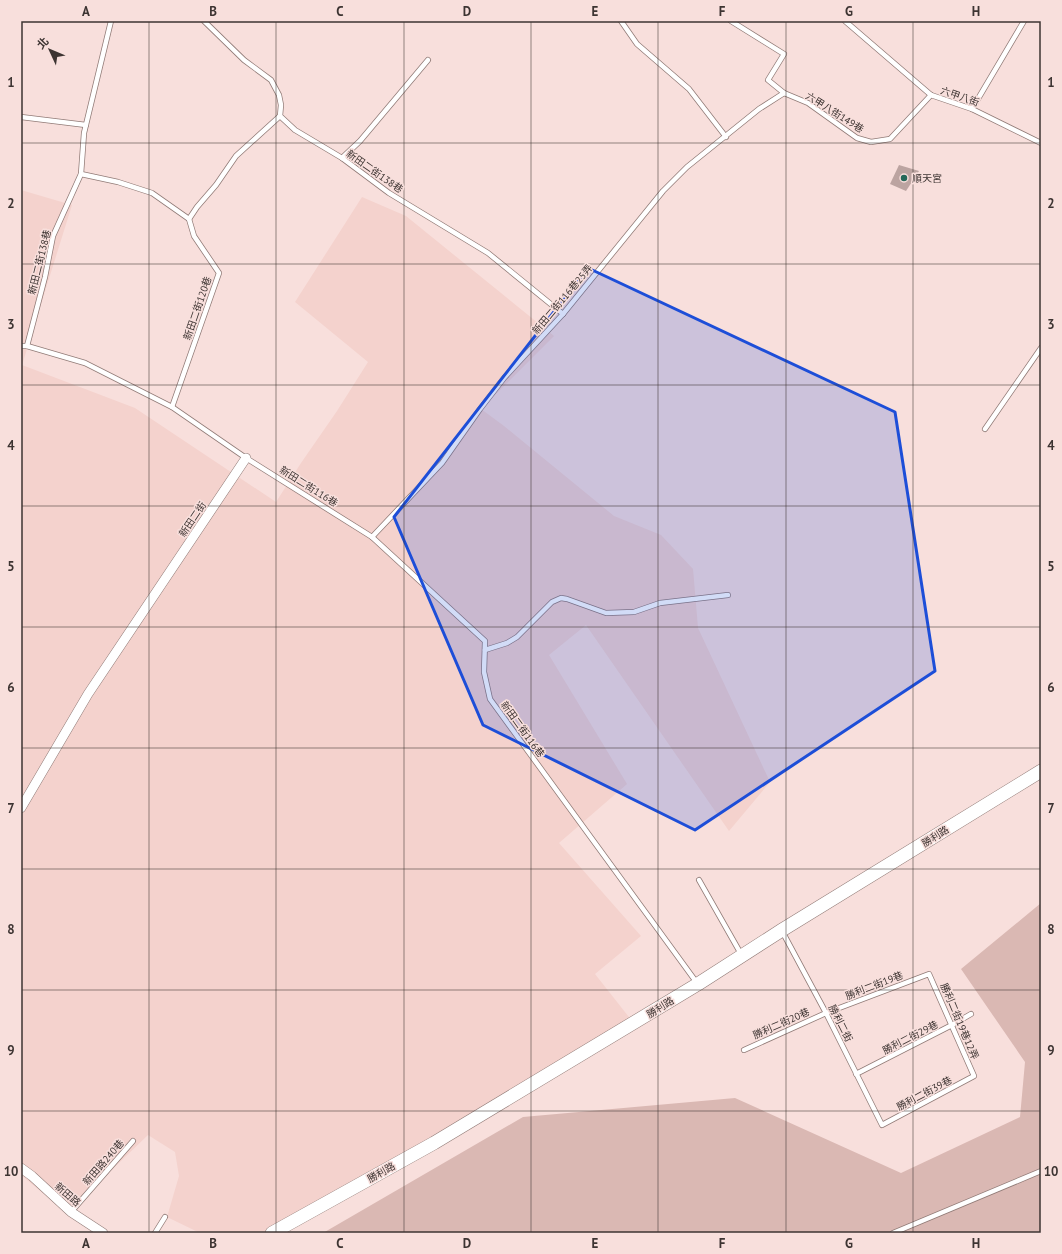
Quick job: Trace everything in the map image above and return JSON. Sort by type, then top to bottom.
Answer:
[{"type":"street","name":"新田二街","points":[[21,808],[88,694],[246,458]]},
{"type":"street","name":"勝利路","points":[[272,1233],[434,1143],[698,984],[782,930],[1041,770]]},
{"type":"street","name":"新田路","points":[[21,1168],[32,1176],[71,1212],[103,1233]]},
{"type":"lane","name":"新田二街138巷","points":[[27,346],[45,277],[53,236],[81,174],[84,133],[111,21]]},
{"type":"lane","points":[[81,174],[118,182],[152,193],[189,219],[216,185],[236,156],[280,116],[281,106],[279,95],[271,80],[244,60],[204,21]]},
{"type":"lane","points":[[621,21],[637,44],[689,89],[726,137]]},
{"type":"lane","name":"六甲八街149巷","points":[[731,21],[784,54],[768,80],[784,93],[808,103],[856,138],[871,142],[890,139],[931,95]]},
{"type":"lane","name":"六甲八街","points":[[845,21],[931,95],[972,109],[1041,143]]},
{"type":"lane","points":[[972,109],[1024,21]]},
{"type":"lane","points":[[342,158],[360,141],[428,60]]},
{"type":"lane","name":"新田二街116巷25弄","points":[[372,537],[442,463],[504,378],[563,314],[663,191],[687,167],[759,109],[784,93]]},
{"type":"lane","name":"新田二街138巷","points":[[280,116],[295,130],[342,158],[389,192],[488,253],[563,314]]},
{"type":"lane","points":[[21,117],[86,125]]},
{"type":"lane","name":"新田二街120巷","points":[[172,407],[219,273],[194,236],[189,219]]},
{"type":"lane","points":[[21,346],[27,346],[85,363],[172,407],[246,458]]},
{"type":"lane","points":[[985,430],[1041,348]]},
{"type":"lane","name":"新田二街116巷","points":[[246,458],[372,537],[485,641],[484,672],[490,699],[698,984]]},
{"type":"lane","points":[[485,650],[507,643],[517,637],[552,602],[561,598],[606,613],[634,612],[660,603],[728,595]]},
{"type":"lane","points":[[699,880],[741,956]]},
{"type":"lane","name":"勝利二街","points":[[782,930],[826,1013],[882,1125]]},
{"type":"lane","name":"勝利二街19巷","points":[[826,1013],[929,974]]},
{"type":"lane","name":"勝利二街19巷12弄","points":[[929,974],[974,1076]]},
{"type":"lane","name":"勝利二街20巷","points":[[744,1050],[826,1013]]},
{"type":"lane","name":"勝利二街29巷","points":[[856,1074],[971,1014]]},
{"type":"lane","name":"勝利二街39巷","points":[[882,1125],[974,1076]]},
{"type":"lane","name":"新田路240巷","points":[[71,1212],[133,1141]]},
{"type":"lane","points":[[893,1233],[1041,1171]]},
{"type":"lane","points":[[154,1233],[165,1217]]},
{"type":"highlighted area","points":[[588,268],[895,412],[935,671],[695,830],[483,725],[394,517]]},
{"type":"shaded area","points":[[21,190],[72,205],[22,365],[135,408],[276,502],[368,362],[295,302],[362,197],[406,216],[554,336],[481,409],[614,516],[661,535],[693,569],[698,628],[770,782],[729,831],[586,625],[549,655],[627,784],[559,843],[641,936],[595,974],[636,1026],[282,1233],[200,1233],[167,1217],[179,1176],[175,1152],[148,1135],[67,1213],[21,1175]]},
{"type":"shaded area","points":[[1041,903],[1041,1233],[323,1233],[523,1117],[735,1098],[901,1173],[1020,1117],[1025,1062],[961,969]]},
{"type":"building","name":"順天宮","points":[[899,165],[919,171],[906,191],[890,184]]},
{"type":"place","name":"順天宮","points":[[904,178]]}]
